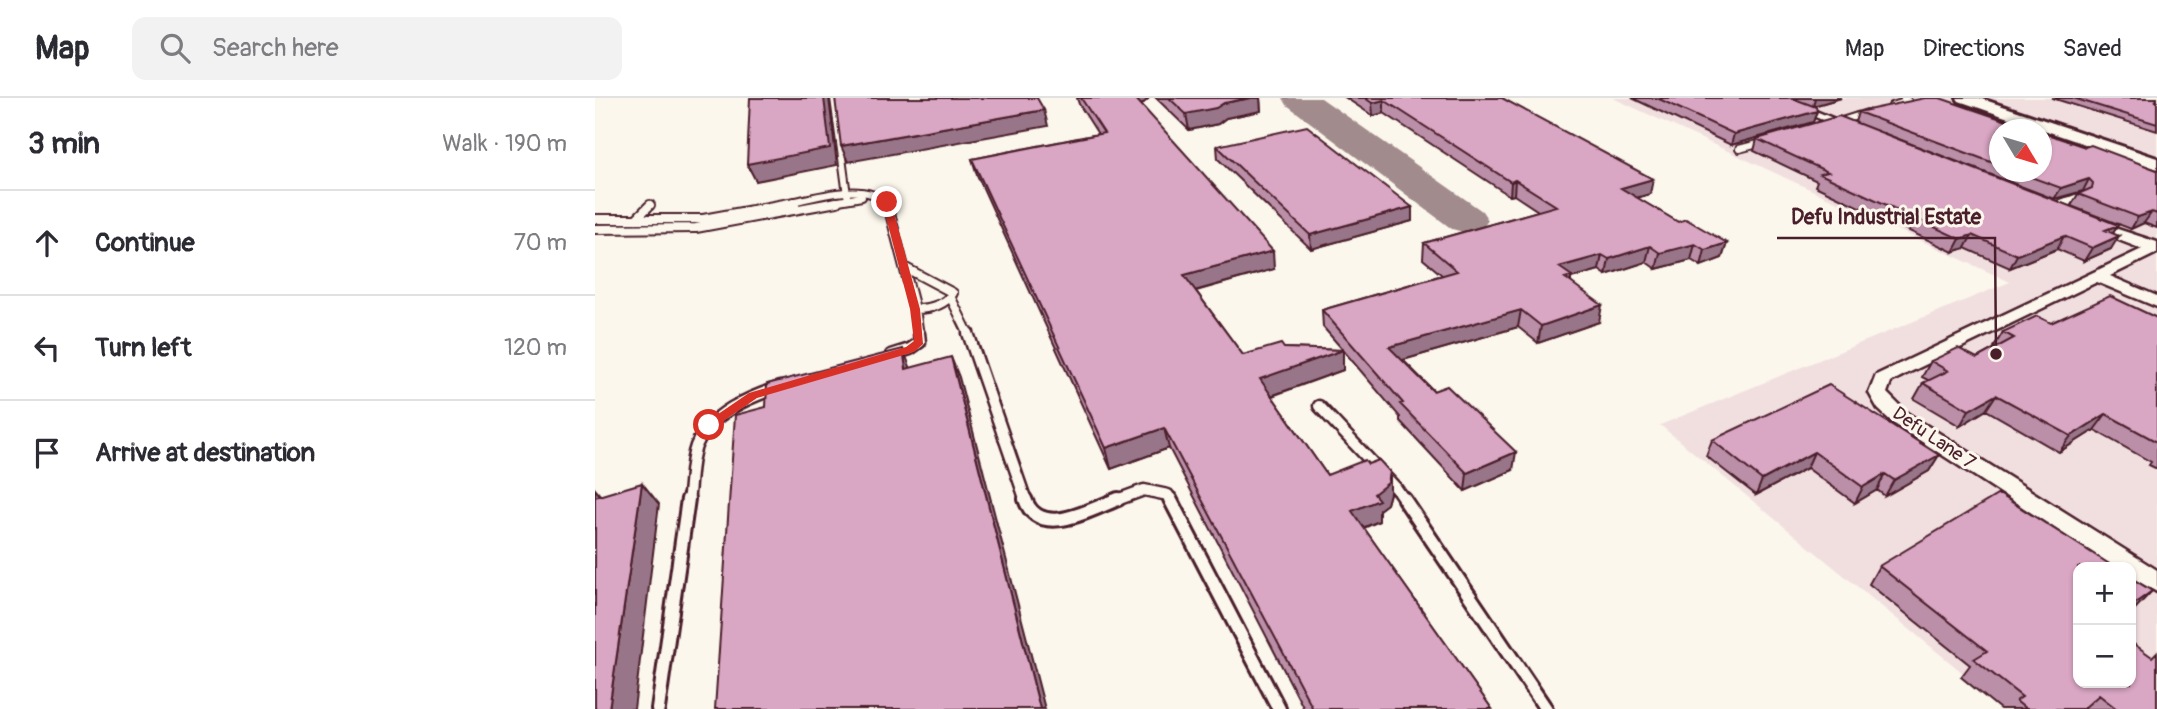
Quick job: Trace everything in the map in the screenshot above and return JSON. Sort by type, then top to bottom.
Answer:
[{"type":"main road","points":[[1964,98],[2157,164]]},
{"type":"main road","points":[[1989,98],[2157,154]]},
{"type":"street","points":[[1775,98],[1831,124],[1861,133]]},
{"type":"street","points":[[2044,206],[2156,248]]},
{"type":"street","name":"Defu Lane 7","points":[[2156,248],[1900,370],[1883,379],[1878,393],[1885,405],[1900,418],[2157,582]]},
{"type":"street","points":[[2097,276],[2157,302]]},
{"type":"lane","points":[[834,98],[848,196]]},
{"type":"lane","points":[[1831,124],[1907,101],[1904,98]]},
{"type":"lane","points":[[1739,149],[1776,139]]},
{"type":"lane","points":[[595,219],[703,219],[755,213],[848,196],[873,195],[887,202],[915,309],[920,342],[910,349],[884,357]]},
{"type":"lane","points":[[2044,206],[2081,196]]},
{"type":"lane","points":[[636,219],[650,205]]},
{"type":"lane","points":[[595,229],[696,228],[755,213]]},
{"type":"lane","points":[[904,267],[953,293],[951,298],[965,324],[1028,508],[1041,518],[1059,522],[1144,491],[1168,495],[1279,709]]},
{"type":"lane","points":[[915,309],[932,307],[951,298]]},
{"type":"lane","points":[[658,709],[696,447],[709,425],[725,412],[753,395],[792,384]]},
{"type":"lane","points":[[1319,406],[1396,488],[1546,709]]},
{"type":"shaded area","points":[[1613,98],[2157,98],[2157,709],[2007,709],[1660,425],[2010,282]]},
{"type":"building","points":[[750,98],[824,98],[830,148],[747,164]]},
{"type":"building","points":[[835,98],[1037,98],[1044,110],[841,146]]},
{"type":"building","points":[[1081,98],[1135,98],[1273,251],[1184,275],[1243,355],[1281,344],[1284,348],[1343,350],[1260,379],[1327,475],[1365,460],[1368,464],[1379,460],[1390,472],[1388,483],[1374,494],[1379,500],[1352,511],[1492,709],[1313,709],[1164,428],[1106,448],[972,159],[1104,133]]},
{"type":"building","points":[[1169,98],[1251,98],[1186,114]]},
{"type":"building","points":[[1365,98],[1502,98],[1653,179],[1621,188],[1678,222],[1686,219],[1727,243],[1705,250],[1695,244],[1660,253],[1650,246],[1609,259],[1602,255],[1559,267],[1572,276],[1565,278],[1602,305],[1541,326],[1521,310],[1389,347],[1433,391],[1447,386],[1516,452],[1467,473],[1400,404],[1403,403],[1322,310],[1457,271],[1424,243],[1556,206],[1515,180],[1511,182],[1384,100],[1372,103]]},
{"type":"building","points":[[1657,98],[1792,98],[1816,107],[1817,111],[1734,134]]},
{"type":"building","points":[[1925,98],[1940,98],[2001,119],[1989,119],[1989,161],[1858,112]]},
{"type":"building","points":[[2073,98],[2157,98],[2157,124]]},
{"type":"building","points":[[1839,116],[1989,175],[1989,182],[2008,182],[2118,225],[2105,230],[2119,236],[2092,248],[2064,236],[2017,255],[1972,235],[1960,239],[1820,174],[1828,172],[1757,139]]},
{"type":"building","points":[[1307,126],[1412,207],[1310,235],[1217,146]]},
{"type":"building","points":[[2052,136],[2085,147],[2091,145],[2157,170],[2157,214],[2152,212],[2138,217],[2078,194],[2092,188],[2093,183],[2089,179],[2061,188],[2044,182],[2052,182]]},
{"type":"building","points":[[2110,296],[2157,318],[2157,442],[2106,414],[2071,436],[1996,395],[1969,410],[1923,383],[1948,371],[1931,361],[1958,348],[1977,358],[2014,338],[2003,332],[2037,316],[2051,323]]},
{"type":"building","points":[[903,349],[906,369],[951,357],[1040,709],[715,709],[735,415],[766,407],[767,384]]},
{"type":"building","points":[[1829,385],[1939,455],[1894,480],[1885,474],[1863,487],[1814,452],[1762,480],[1712,440]]},
{"type":"building","points":[[642,483],[609,709],[595,709],[595,497]]},
{"type":"building","points":[[1999,494],[2106,562],[2073,562],[2073,688],[2136,688],[2136,646],[2152,657],[2157,652],[2157,709],[2117,709],[2099,695],[2083,709],[2026,709],[2016,701],[2022,697],[1974,659],[1987,651],[1879,566]]},
{"type":"building","points":[[2136,581],[2152,591],[2136,602]]},
{"type":"taxiway","points":[[1299,98],[1467,220]]},
{"type":"place","name":"Defu Industrial Estate","points":[[1996,354]]},
{"type":"route","points":[[709,425],[753,395],[910,349],[920,342],[915,309],[887,202]]}]
